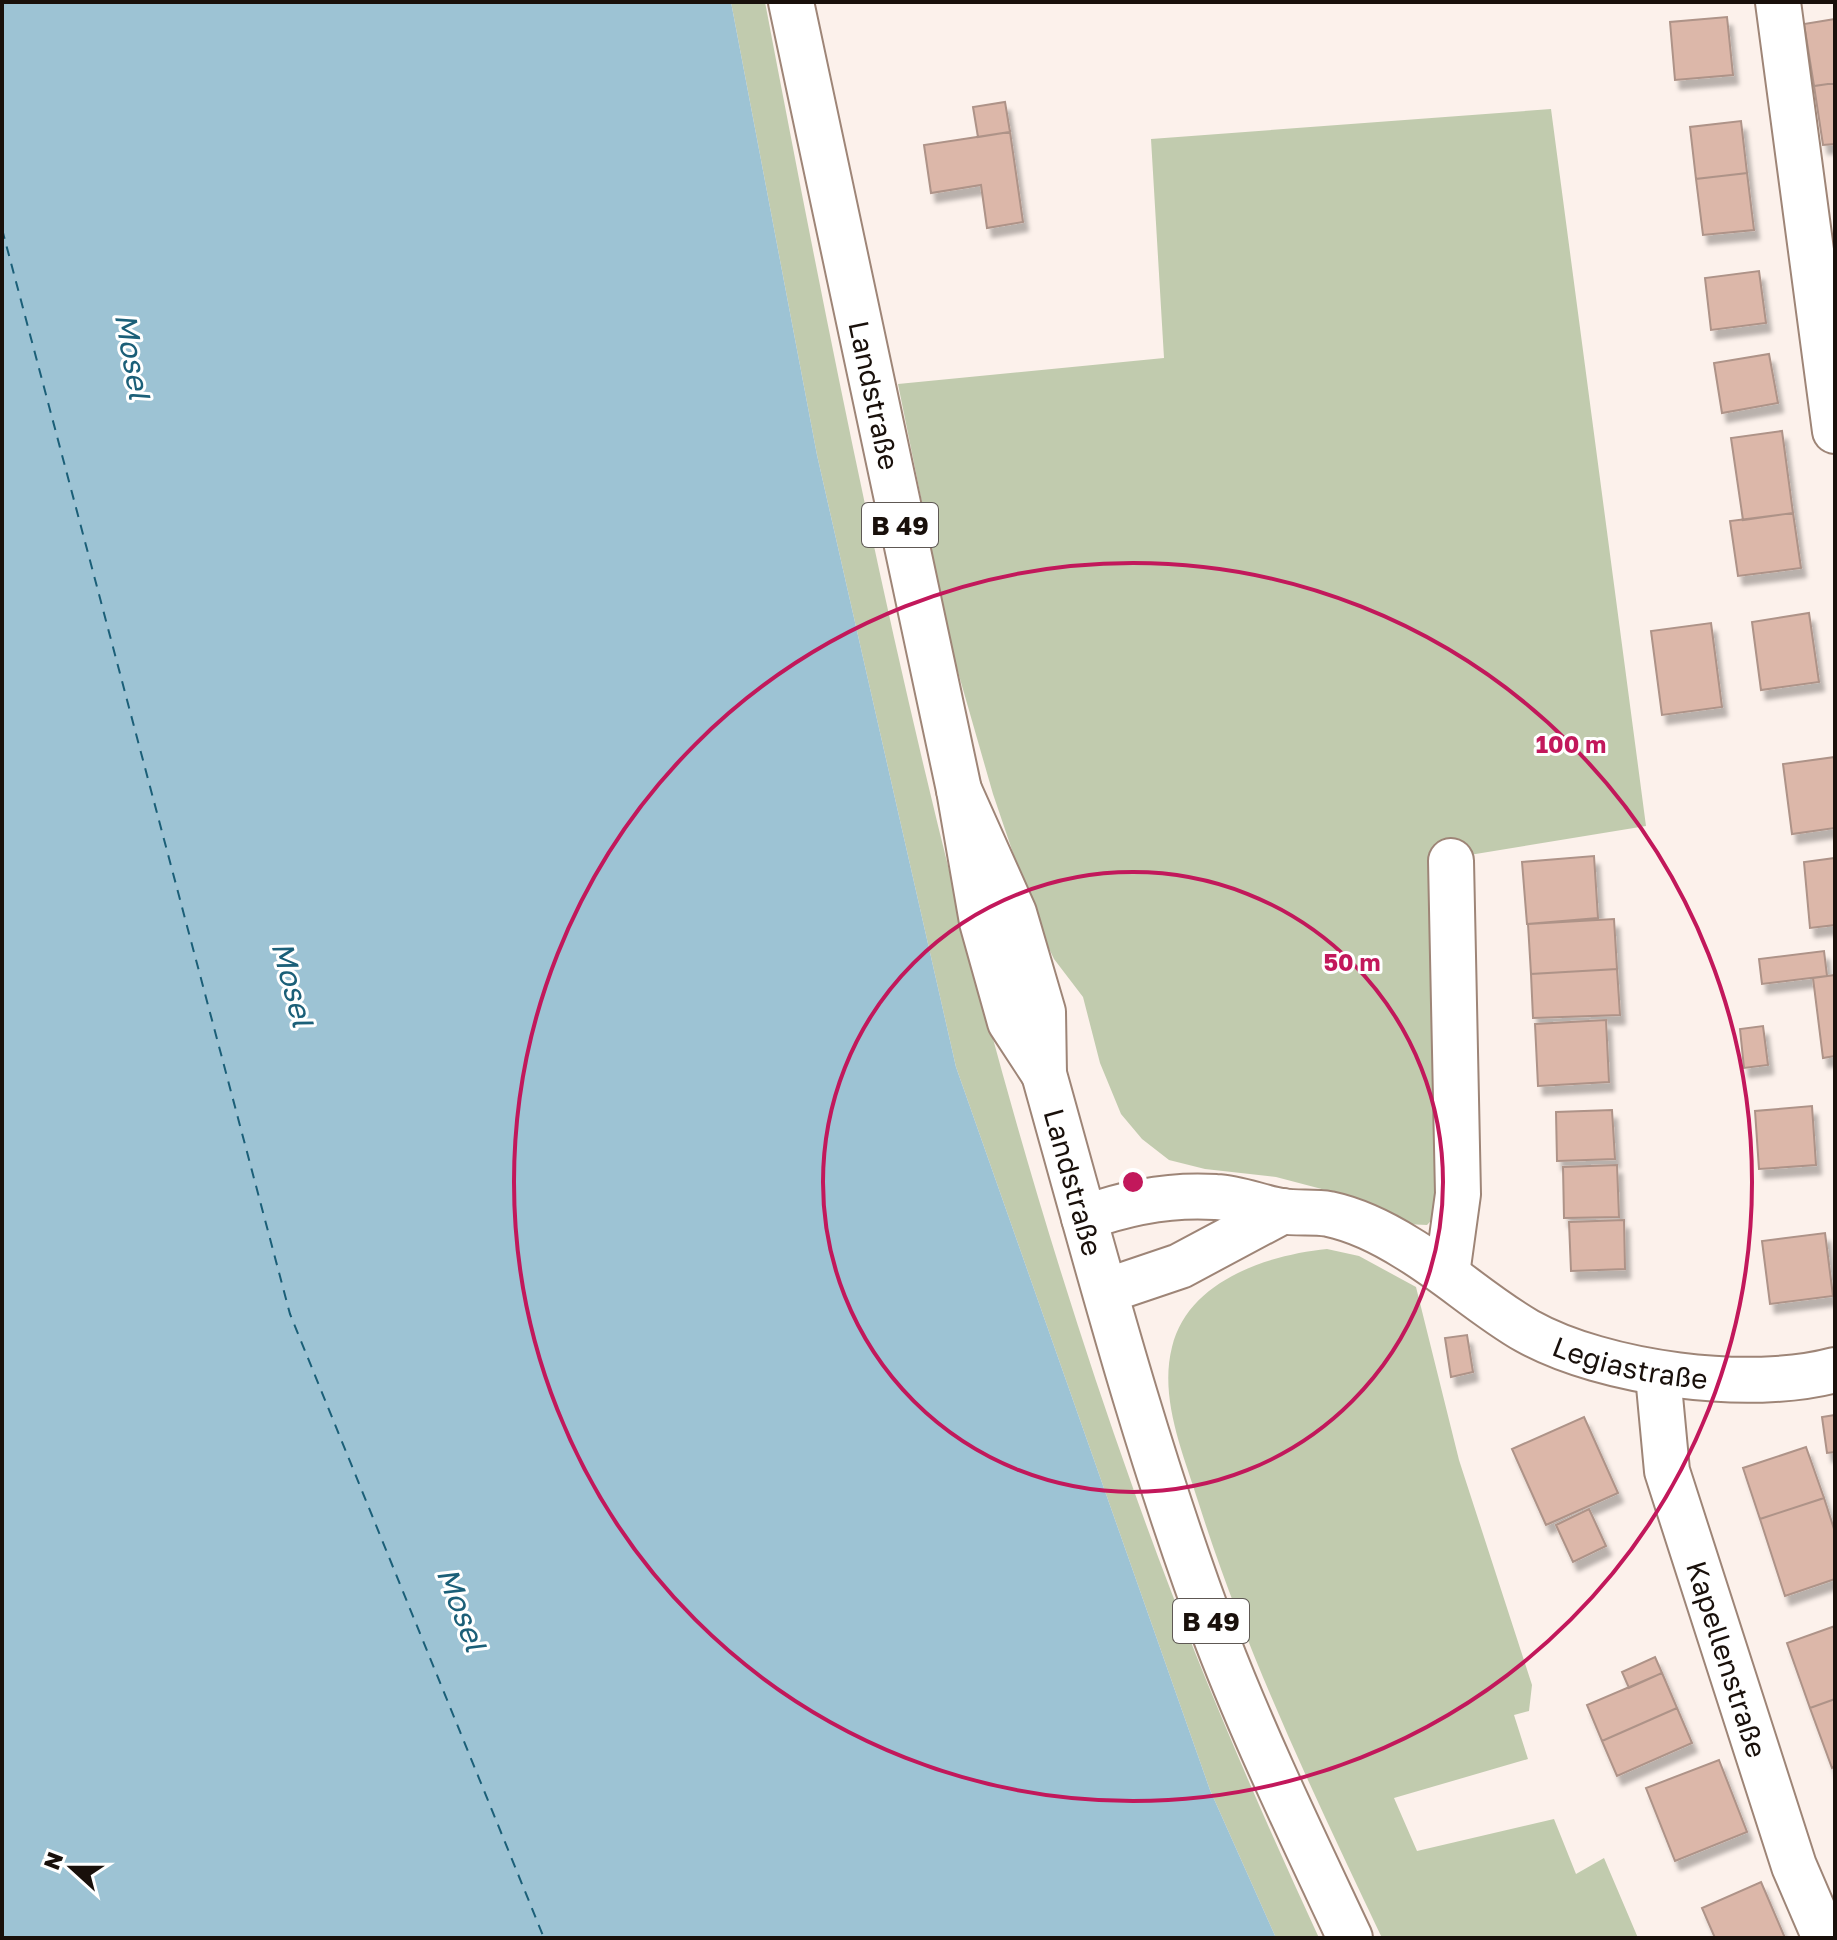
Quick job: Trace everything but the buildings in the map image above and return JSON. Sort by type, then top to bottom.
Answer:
[{"type":"street","name":"Landstraße","points":[[791,2],[959,790],[1014,913],[1043,1012],[1044,1074],[1106,1291]]},
{"type":"street","points":[[1778,2],[1835,431]]},
{"type":"street","points":[[1803,199],[1835,235]]},
{"type":"street","points":[[1447,1274],[1458,1194],[1451,861]]},
{"type":"street","name":"Legiastraße","points":[[1084,1218],[1123,1206],[1190,1197],[1239,1200],[1283,1211],[1329,1214],[1359,1223],[1408,1248],[1528,1331],[1582,1353],[1658,1375],[1736,1379],[1835,1370]]},
{"type":"street","points":[[1106,1291],[1180,1266],[1283,1211]]},
{"type":"street","name":"B 49","points":[[1106,1291],[1162,1484],[1218,1641],[1286,1800],[1350,1938]]},
{"type":"street","name":"Kapellenstraße","points":[[1658,1375],[1667,1471],[1794,1866],[1825,1938]]},
{"type":"green space","points":[[731,2],[765,2],[839,377],[920,752],[966,939],[1072,1307],[1175,1602],[1319,1938],[1276,1938],[1210,1790],[956,1067],[817,455]]},
{"type":"green space","points":[[1551,109],[1646,826],[1439,860],[1441,1210],[1427,1225],[1405,1224],[1337,1193],[1276,1177],[1205,1169],[1169,1160],[1142,1139],[1121,1114],[1100,1063],[1083,997],[1054,959],[1036,921],[993,794],[952,651],[898,384],[1164,358],[1151,139]]},
{"type":"green space","points":[[1327,1249],[1359,1256],[1416,1287],[1459,1460],[1532,1685],[1529,1711],[1514,1715],[1528,1759],[1394,1798],[1417,1851],[1554,1819],[1576,1874],[1604,1858],[1638,1938],[1382,1938],[1307,1777],[1259,1668],[1217,1558],[1174,1425],[1168,1386],[1172,1347],[1181,1324],[1212,1289],[1256,1265]]},
{"type":"water","name":"Mosel","points":[[2,2],[731,2],[817,455],[956,1067],[1210,1790],[1276,1938],[2,1938]]},
{"type":"ferry route","points":[[2,229],[290,1314],[544,1938]]}]
